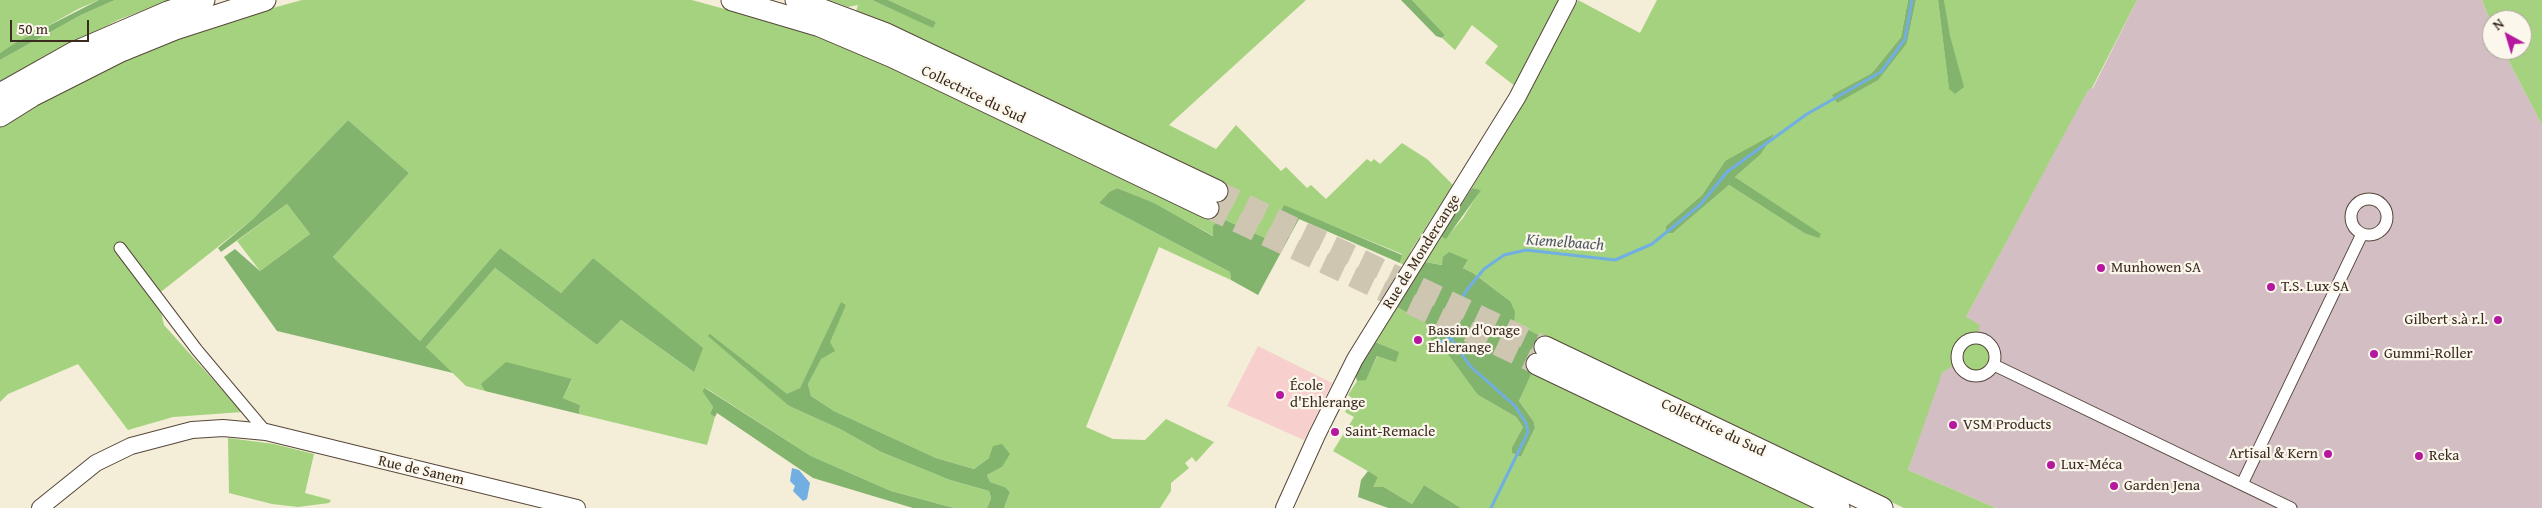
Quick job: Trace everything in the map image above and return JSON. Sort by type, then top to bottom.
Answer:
[{"type":"highway","points":[[0,94],[73,52],[168,12],[204,0]]},
{"type":"highway","points":[[0,116],[41,92],[121,51],[175,29],[265,0]]},
{"type":"highway","name":"Collectrice du Sud","points":[[732,0],[820,26],[1212,200],[884,33],[796,0]]},
{"type":"highway","name":"Collectrice du Sud","points":[[1839,508],[1541,356],[1882,508]]},
{"type":"main road","name":"Rue de Mondercange","points":[[1284,508],[1320,428],[1355,359],[1517,98],[1568,0]]},
{"type":"main road","name":"Rue de Sanem","points":[[40,508],[96,463],[131,446],[192,430],[223,428],[266,432],[577,508]]},
{"type":"street","points":[[2242,484],[2362,234]]},
{"type":"street","points":[[120,248],[197,350],[266,432]]},
{"type":"street","points":[[1994,365],[2291,508]]},
{"type":"shaded area","points":[[2137,0],[2482,0],[2486,10],[2482,10],[2482,60],[2508,60],[2542,125],[2542,508],[1996,508],[1908,470],[1942,373],[1958,361],[1977,338],[1966,317],[2088,89],[2093,88]]},
{"type":"shaded area","name":"École d'Ehlerange","points":[[1258,346],[1332,383],[1304,440],[1227,406]]},
{"type":"green space","points":[[0,0],[99,0],[78,9],[0,53]]},
{"type":"green space","points":[[99,0],[115,0],[81,15],[0,60],[0,53],[17,42]]},
{"type":"green space","points":[[115,0],[171,0],[118,20],[0,82],[0,60],[81,15]]},
{"type":"green space","points":[[302,0],[692,0],[782,25],[835,43],[890,25],[856,11],[858,5],[848,7],[829,0],[872,0],[933,27],[936,22],[888,0],[1306,0],[1169,125],[1216,149],[1236,125],[1281,171],[1286,167],[1307,188],[1311,185],[1326,199],[1367,159],[1371,162],[1374,159],[1380,164],[1402,143],[1427,159],[1453,185],[1412,249],[1404,265],[1400,263],[1402,254],[1284,206],[1267,239],[1221,218],[1214,236],[1153,203],[1117,188],[1109,192],[1099,203],[1230,272],[1231,280],[1159,247],[1086,427],[1113,439],[1145,440],[1166,419],[1214,442],[1196,462],[1192,457],[1185,463],[1189,468],[1171,483],[1171,491],[1160,508],[1004,508],[1010,492],[1005,487],[990,482],[987,475],[1002,467],[989,458],[974,469],[936,458],[834,411],[811,396],[808,384],[846,305],[841,303],[800,388],[787,395],[710,334],[789,406],[840,429],[881,452],[950,480],[989,491],[991,498],[987,508],[954,508],[891,491],[811,456],[706,388],[702,391],[713,407],[710,414],[715,417],[707,445],[579,414],[580,405],[563,398],[572,380],[482,384],[485,391],[466,386],[426,347],[495,268],[597,345],[621,320],[694,372],[593,258],[561,293],[500,248],[420,341],[333,257],[409,173],[348,120],[253,219],[157,295],[164,325],[242,412],[173,417],[128,430],[78,364],[8,394],[0,402],[0,127],[31,107],[132,55],[236,18]]},
{"type":"green space","points":[[872,0],[888,0],[936,22],[933,28]]},
{"type":"green space","points":[[1401,0],[1412,0],[1445,35],[1442,38],[1436,36]]},
{"type":"green space","points":[[1412,0],[1560,0],[1515,86],[1485,63],[1498,46],[1472,25],[1455,50],[1442,38],[1445,35]]},
{"type":"green space","points":[[1578,0],[1640,33],[1657,0],[1908,0],[1901,37],[1872,73],[1907,43],[1916,0],[1938,0],[1949,88],[1955,94],[1944,0],[2137,0],[2092,88],[2088,90],[1966,317],[1980,325],[1977,338],[1988,342],[1992,347],[1995,358],[1994,365],[1986,373],[1975,376],[1964,371],[1958,362],[1942,373],[1908,470],[1996,508],[1904,508],[1513,323],[1510,301],[1473,273],[1463,268],[1468,260],[1443,265],[1425,262],[1441,236],[1446,238],[1463,218],[1480,190],[1472,188],[1523,103]],"holes":[[[1872,73],[1837,103],[1833,95]],[[1760,155],[1735,177],[1820,234],[1804,233],[1729,185],[1673,233],[1666,226],[1702,195],[1725,161]]]},
{"type":"green space","points":[[1908,0],[1916,0],[1907,43],[1878,80],[1837,103],[1832,95],[1872,73],[1901,37]]},
{"type":"green space","points":[[1938,0],[1944,0],[1950,36],[1964,87],[1955,94],[1949,89]]},
{"type":"green space","points":[[2482,0],[2542,0],[2542,125],[2508,60],[2532,60],[2532,10],[2486,10]]},
{"type":"green space","points":[[348,120],[409,173],[333,257],[420,341],[500,248],[561,293],[593,258],[703,348],[694,372],[621,320],[597,345],[495,268],[426,347],[453,373],[277,331],[224,257],[235,249],[260,271],[310,234],[287,204],[221,252],[218,248],[253,219]]},
{"type":"green space","points":[[1774,134],[1760,155],[1735,177],[1821,234],[1819,238],[1804,233],[1729,185],[1673,233],[1666,233],[1666,226],[1702,195],[1725,161]]},
{"type":"green space","points":[[1117,188],[1154,203],[1213,236],[1213,226],[1221,218],[1267,239],[1284,205],[1402,255],[1400,263],[1299,219],[1258,295],[1231,280],[1230,272],[1099,203],[1109,192]]},
{"type":"green space","points":[[1472,188],[1481,190],[1446,239],[1441,236]]},
{"type":"green space","points":[[287,204],[310,234],[260,271],[237,241]]},
{"type":"green space","points":[[1449,252],[1468,260],[1463,268],[1473,273],[1510,301],[1515,312],[1514,323],[1547,339],[1519,401],[1534,422],[1535,428],[1521,457],[1512,453],[1512,447],[1523,427],[1516,417],[1478,395],[1448,354],[1450,342],[1431,340],[1427,324],[1397,307],[1425,262],[1442,265],[1443,257]]},
{"type":"green space","points":[[841,302],[846,305],[830,342],[835,351],[821,359],[808,384],[811,396],[834,411],[936,458],[974,469],[989,458],[993,446],[1002,444],[1010,454],[1002,467],[987,475],[990,482],[1005,487],[1010,492],[1004,508],[987,508],[991,498],[989,491],[950,480],[881,452],[840,429],[789,406],[708,336],[710,334],[787,394],[800,388]]},
{"type":"green space","points":[[1397,307],[1427,324],[1450,342],[1478,395],[1516,417],[1523,427],[1512,447],[1512,453],[1521,457],[1535,428],[1534,422],[1519,401],[1533,369],[1817,508],[1461,508],[1424,485],[1412,504],[1384,487],[1372,487],[1378,477],[1333,451],[1354,417],[1345,412],[1352,398],[1348,395],[1357,381],[1366,379],[1378,355],[1396,361],[1398,352],[1375,342]]},
{"type":"green space","points":[[1375,342],[1399,352],[1396,362],[1377,356],[1366,380],[1357,381],[1355,373]]},
{"type":"green space","points":[[506,362],[572,379],[563,398],[580,405],[579,414],[485,391],[481,384]]},
{"type":"green space","points":[[705,388],[811,456],[891,491],[954,508],[913,508],[813,478],[717,413],[715,417],[710,414],[713,407],[702,391]]},
{"type":"green space","points":[[228,438],[274,444],[314,454],[305,493],[331,500],[329,503],[298,507],[272,504],[229,493]]},
{"type":"green space","points":[[1368,471],[1378,477],[1373,487],[1384,487],[1412,504],[1424,485],[1461,508],[1388,508],[1358,497],[1361,480]]},
{"type":"water","points":[[792,468],[799,470],[810,483],[807,499],[803,501],[793,491],[795,486],[790,481]]},
{"type":"waterway","name":"Kiemelbaach","points":[[1491,508],[1528,432],[1526,423],[1515,406],[1470,366],[1451,338],[1454,316],[1466,291],[1484,269],[1504,255],[1526,250],[1615,260],[1652,244],[1701,204],[1727,172],[1807,114],[1881,72],[1905,39],[1912,0]]},
{"type":"waterway","points":[[1436,344],[1451,338]]},
{"type":"tunnel","points":[[1217,191],[1545,347]]},
{"type":"tunnel","points":[[1208,208],[1537,364]]},
{"type":"place","name":"Munhowen SA","points":[[2101,268]]},
{"type":"place","name":"T.S. Lux SA","points":[[2271,287]]},
{"type":"place","name":"Gilbert s.à r.l.","points":[[2498,320]]},
{"type":"place","name":"Bassin d'Orage Ehlerange","points":[[1418,340]]},
{"type":"place","name":"Gummi-Roller","points":[[2374,354]]},
{"type":"place","name":"École d'Ehlerange","points":[[1280,395]]},
{"type":"place","name":"VSM Products","points":[[1953,425]]},
{"type":"place","name":"Saint-Remacle","points":[[1335,432]]},
{"type":"place","name":"Artisal & Kern","points":[[2328,454]]},
{"type":"place","name":"Reka","points":[[2419,456]]},
{"type":"place","name":"Lux-Méca","points":[[2051,465]]},
{"type":"place","name":"Garden Jena","points":[[2114,486]]}]
